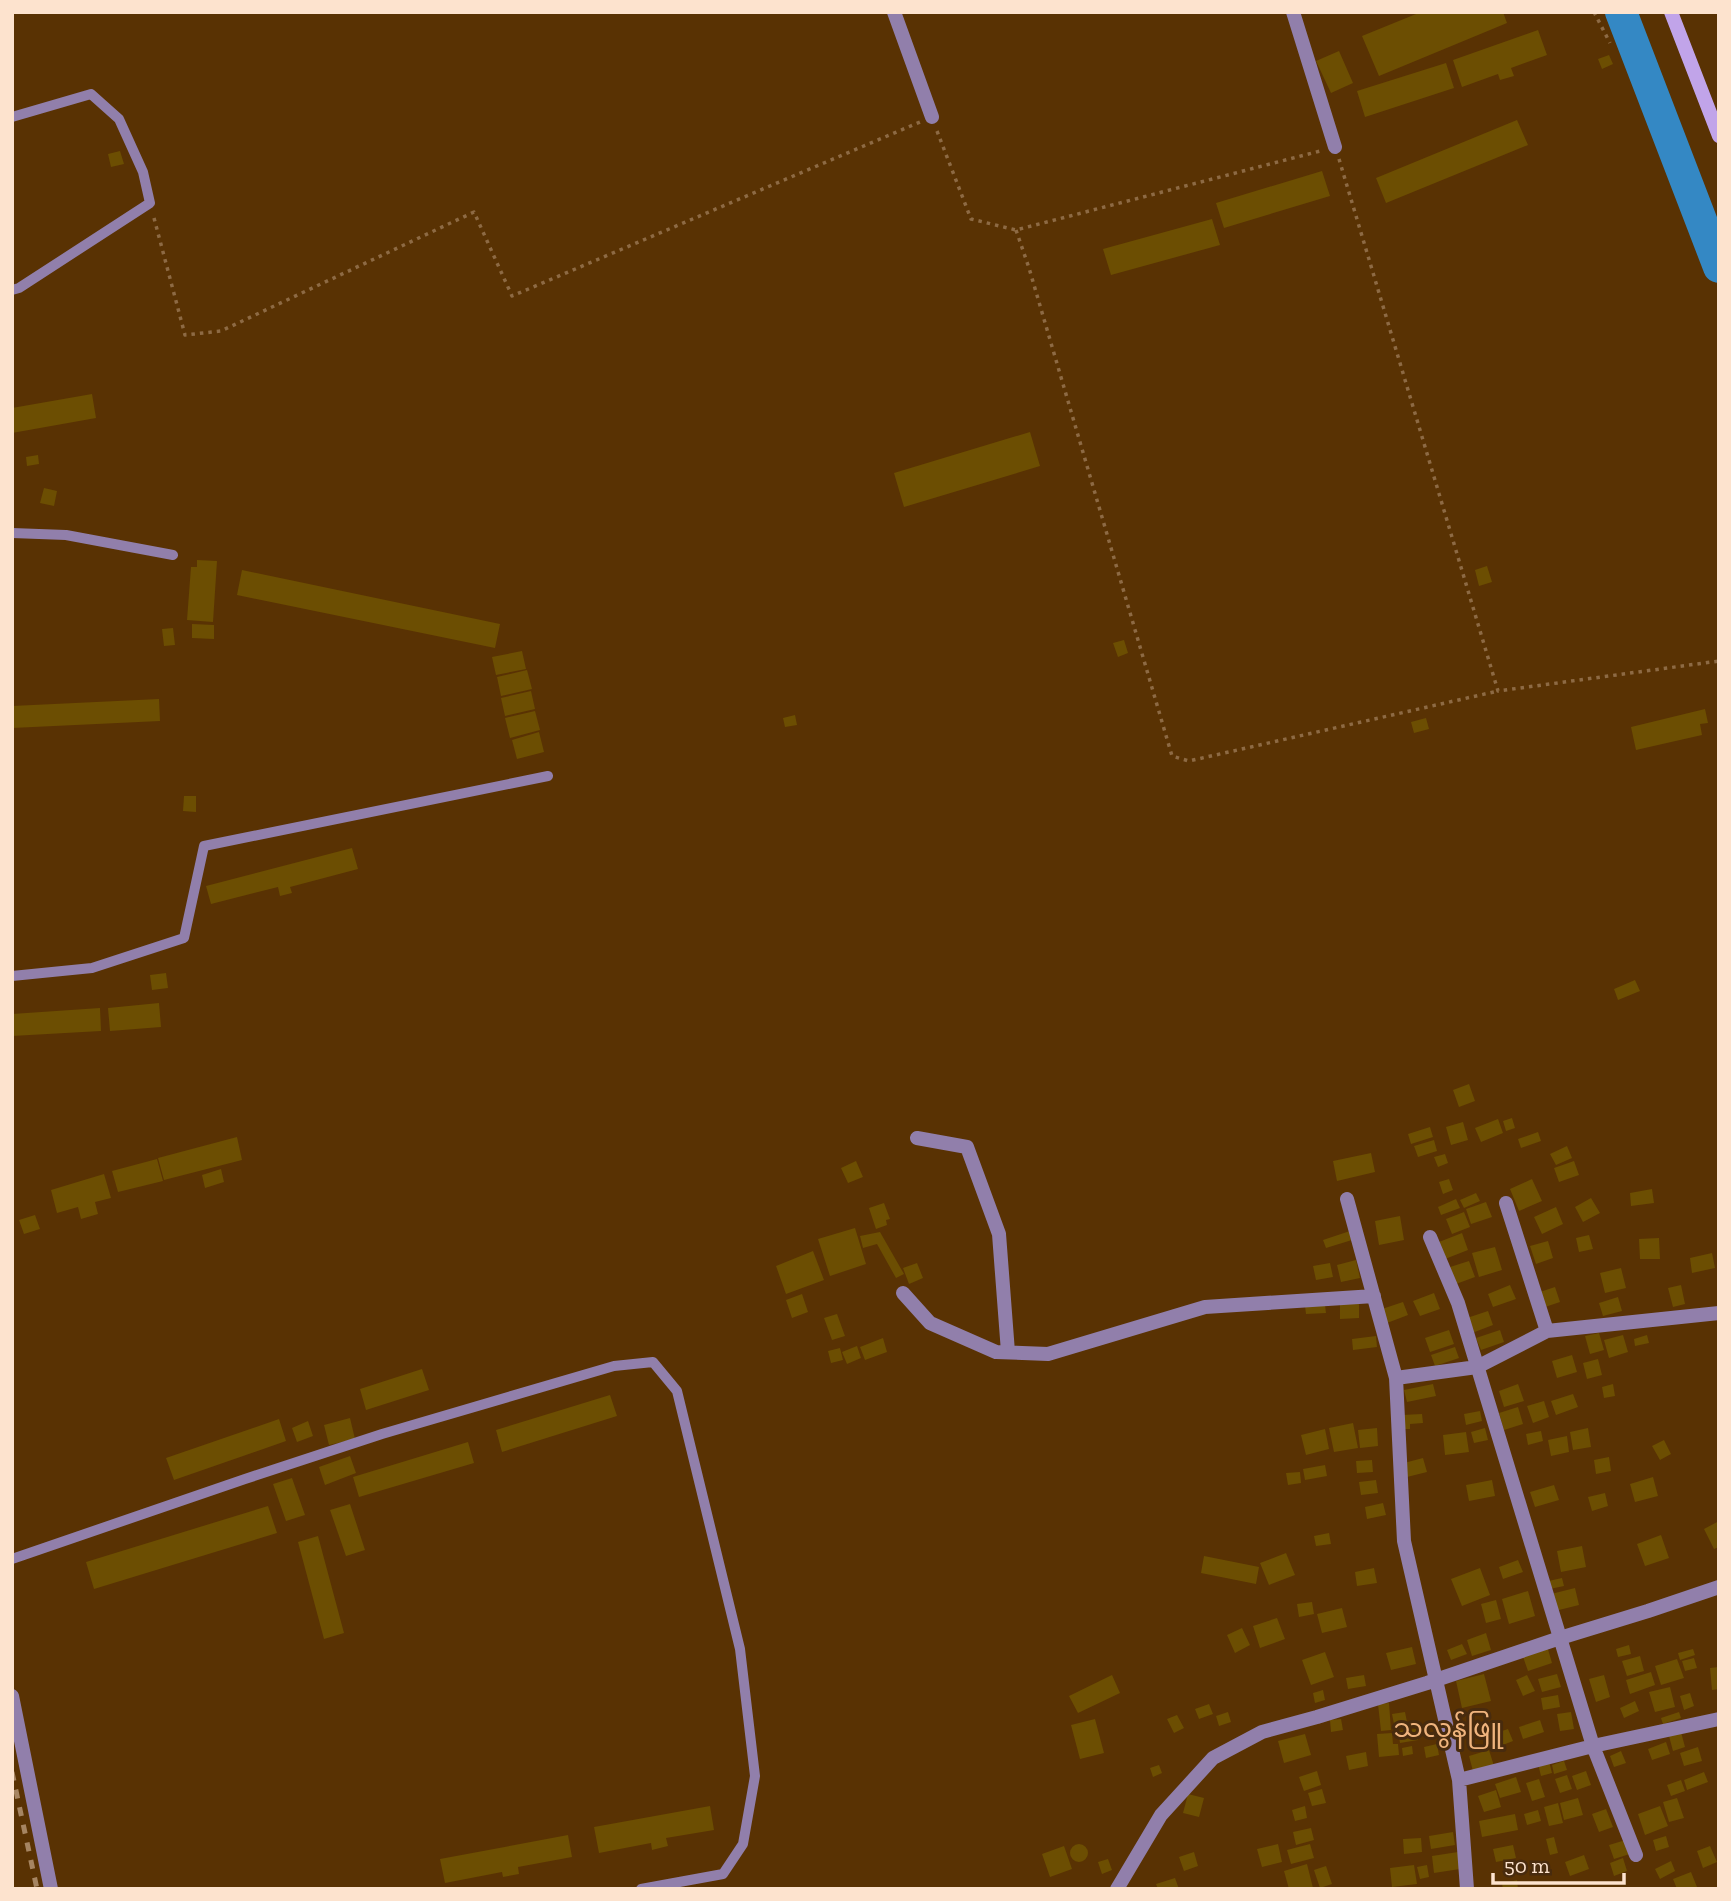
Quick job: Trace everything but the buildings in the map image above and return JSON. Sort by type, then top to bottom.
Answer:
[{"type":"street","points":[[894,12],[932,117]]},
{"type":"street","points":[[1293,12],[1335,147]]},
{"type":"street","points":[[1671,12],[1719,136]]},
{"type":"street","points":[[917,1138],[967,1147],[999,1234],[1008,1352]]},
{"type":"street","points":[[1347,1199],[1396,1378],[1404,1541],[1459,1780],[1467,1889]]},
{"type":"street","points":[[1506,1203],[1547,1331]]},
{"type":"street","points":[[1430,1237],[1458,1303],[1593,1746],[1636,1856]]},
{"type":"street","points":[[902,1293],[930,1323],[996,1352],[1048,1354],[1205,1307],[1374,1296]]},
{"type":"street","points":[[1396,1378],[1477,1367],[1547,1331],[1719,1313]]},
{"type":"street","points":[[1117,1889],[1161,1815],[1213,1758],[1262,1732],[1437,1679],[1719,1587]]},
{"type":"street","points":[[12,1696],[51,1889]]},
{"type":"street","points":[[1459,1780],[1593,1746],[1719,1719]]},
{"type":"lane","points":[[12,117],[91,94],[119,119],[143,172],[150,203],[12,290]]},
{"type":"lane","points":[[12,533],[66,535],[173,555]]},
{"type":"lane","points":[[12,976],[92,968],[184,938],[204,846],[548,776]]},
{"type":"lane","points":[[12,1559],[383,1434],[614,1366],[653,1362],[677,1391],[740,1649],[755,1776],[743,1844],[723,1874],[641,1889]]},
{"type":"path","points":[[1594,12],[1610,43]]},
{"type":"path","points":[[150,203],[185,335],[220,331],[474,212],[512,296],[932,117],[971,219],[1016,230],[1335,147],[1498,691]]},
{"type":"path","points":[[1016,230],[1030,268],[1172,756],[1189,761],[1498,691],[1719,661]]},
{"type":"waterway","points":[[1621,12],[1719,267]]},
{"type":"railway","points":[[12,1772],[37,1889]]},
{"type":"district","name":"သလွန်ဖြူ","points":[[1448,1728]]}]
